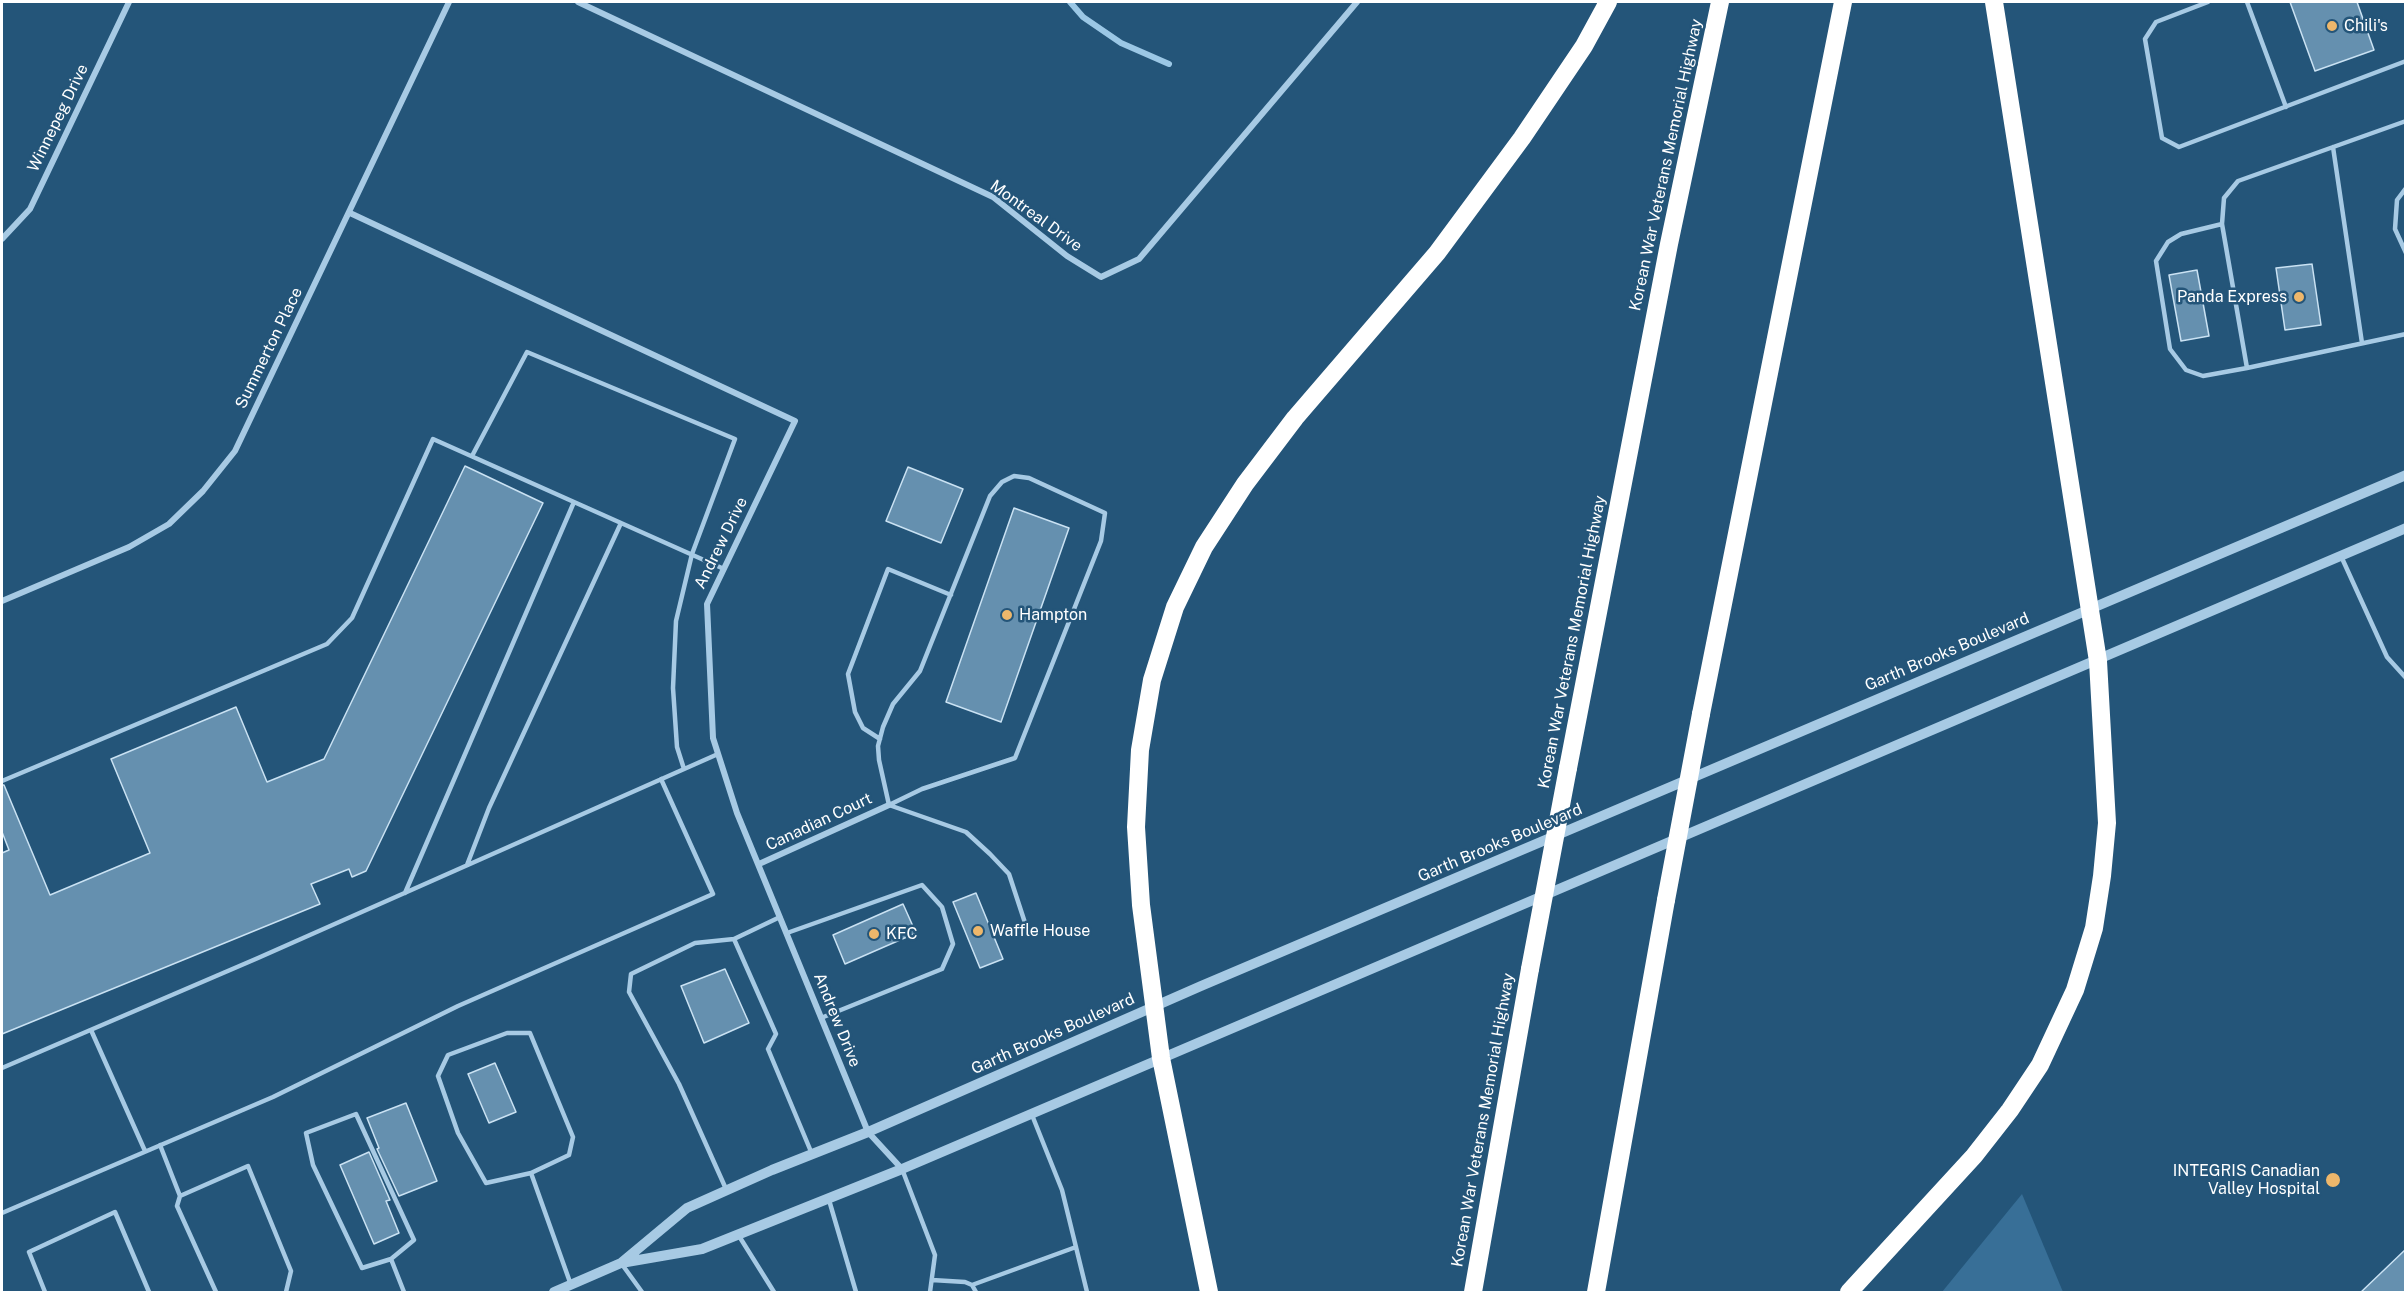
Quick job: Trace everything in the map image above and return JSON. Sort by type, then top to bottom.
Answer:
[{"type":"highway","points":[[1209,1293],[1161,1058],[1141,905],[1136,827],[1140,750],[1152,680],[1175,607],[1204,547],[1245,484],[1295,418],[1437,253],[1522,138],[1584,46],[1608,2]]},
{"type":"highway","name":"Korean War Veterans Memorial Highway","points":[[1473,1293],[1568,768],[1655,315],[1720,2]]},
{"type":"highway","points":[[1596,1293],[1701,714],[1843,2]]},
{"type":"highway","points":[[1849,1293],[1974,1155],[2010,1110],[2040,1065],[2075,990],[2094,928],[2107,823],[2098,661],[1994,2]]},
{"type":"street","name":"Winnepeg Drive","points":[[2,239],[30,209],[129,2]]},
{"type":"street","name":"Summerton Place","points":[[2,601],[129,547],[169,524],[203,491],[235,451],[449,2]]},
{"type":"street","name":"Montreal Drive","points":[[578,2],[993,197],[1067,256],[1101,277],[1139,259],[1357,2]]},
{"type":"street","name":"Andrew Drive","points":[[350,213],[795,421],[707,604],[713,738],[737,813],[868,1132],[902,1169]]},
{"type":"street","name":"Garth Brooks Boulevard","points":[[621,1263],[687,1208],[726,1190],[868,1132],[1154,1006],[2090,607],[2406,475]]},
{"type":"street","name":"Garth Brooks Boulevard","points":[[554,1293],[621,1263],[702,1249],[902,1169],[2406,528]]},
{"type":"street","name":"Canadian Court","points":[[759,864],[889,805]]},
{"type":"lane","points":[[2208,2],[2156,21],[2145,39],[2162,138],[2179,147],[2406,61]]},
{"type":"lane","points":[[2247,2],[2286,107]]},
{"type":"lane","points":[[2247,368],[2223,224],[2224,198],[2238,181],[2406,121]]},
{"type":"lane","points":[[2333,147],[2362,343]]},
{"type":"lane","points":[[2406,188],[2397,200],[2395,229],[2406,253]]},
{"type":"lane","points":[[2223,224],[2181,234],[2168,242],[2156,261],[2170,350],[2186,370],[2203,376],[2406,334]]},
{"type":"lane","points":[[472,456],[527,352],[735,439],[692,555],[676,621],[672,666],[677,747],[684,769]]},
{"type":"lane","points":[[2,781],[327,644],[352,618],[433,438],[724,569]]},
{"type":"lane","points":[[1014,476],[1029,478],[1106,513],[1101,541],[1015,758],[922,789],[889,805],[879,760],[880,739],[894,704],[920,671],[990,496],[1002,482],[1014,476]]},
{"type":"lane","points":[[405,893],[574,502]]},
{"type":"lane","points":[[467,865],[489,808],[621,523]]},
{"type":"lane","points":[[2342,556],[2387,657],[2406,678]]},
{"type":"lane","points":[[880,739],[863,728],[855,712],[848,674],[888,569],[951,595]]},
{"type":"lane","points":[[2400,671],[2406,669]]},
{"type":"lane","points":[[2,1068],[718,754]]},
{"type":"lane","points":[[2,1213],[273,1097],[458,1006],[713,894],[661,779]]},
{"type":"lane","points":[[889,805],[966,832],[990,854],[1009,874],[1029,935]]},
{"type":"lane","points":[[787,933],[857,906],[922,885],[942,906],[953,944],[942,969],[821,1018]]},
{"type":"lane","points":[[726,1190],[679,1084],[629,992],[631,974],[695,943],[734,939],[780,917]]},
{"type":"lane","points":[[734,939],[776,1034],[768,1049],[812,1154]]},
{"type":"lane","points":[[91,1030],[145,1151]]},
{"type":"lane","points":[[507,1033],[530,1033],[573,1137],[569,1155],[531,1173],[486,1183],[458,1133],[438,1076],[448,1055],[507,1033]]},
{"type":"lane","points":[[356,1114],[414,1240],[390,1259],[363,1268],[313,1165],[306,1133],[356,1114]]},
{"type":"lane","points":[[1031,1115],[1062,1190],[1087,1293]]},
{"type":"lane","points":[[160,1145],[180,1196],[177,1206],[216,1293]]},
{"type":"lane","points":[[180,1196],[248,1166],[291,1271],[286,1293]]},
{"type":"lane","points":[[902,1169],[935,1255],[930,1293]]},
{"type":"lane","points":[[531,1173],[571,1285]]},
{"type":"lane","points":[[828,1197],[856,1293]]},
{"type":"lane","points":[[45,1293],[29,1251],[115,1212],[149,1293]]},
{"type":"lane","points":[[738,1233],[774,1293]]},
{"type":"lane","points":[[932,1280],[972,1285],[1076,1247]]},
{"type":"lane","points":[[390,1259],[404,1293]]},
{"type":"lane","points":[[621,1263],[642,1293]]},
{"type":"lane","points":[[972,1285],[976,1293]]},
{"type":"shaded area","points":[[2022,1194],[2063,1292],[1942,1292]]},
{"type":"building","name":"Chili's","points":[[2290,2],[2357,2],[2374,50],[2315,71]]},
{"type":"building","name":"Panda Express","points":[[2312,264],[2321,325],[2285,330],[2276,268]]},
{"type":"building","points":[[2197,270],[2209,336],[2181,341],[2169,275]]},
{"type":"building","points":[[465,466],[543,503],[366,871],[352,877],[349,869],[311,884],[320,904],[2,1034],[2,853],[9,850],[2,832],[2,785],[4,785],[50,895],[150,853],[111,759],[236,707],[267,782],[324,759]]},
{"type":"building","points":[[908,467],[963,489],[941,543],[886,521]]},
{"type":"building","name":"Hampton","points":[[1014,508],[1069,528],[1001,722],[946,702]]},
{"type":"building","name":"Waffle House","points":[[976,893],[1003,959],[980,968],[953,902]]},
{"type":"building","name":"KFC","points":[[903,904],[916,933],[845,964],[833,935]]},
{"type":"building","points":[[725,969],[749,1023],[704,1043],[681,986]]},
{"type":"building","points":[[495,1063],[516,1112],[489,1123],[468,1074]]},
{"type":"building","points":[[406,1103],[437,1181],[399,1196],[377,1149],[379,1148],[367,1118]]},
{"type":"building","points":[[369,1152],[390,1200],[386,1201],[399,1233],[374,1244],[340,1165]]},
{"type":"building","points":[[2406,1249],[2406,1293],[2360,1293]]},
{"type":"waterway","points":[[1070,2],[1083,17],[1121,43],[1169,64]]},
{"type":"place","name":"Chili's","points":[[2332,26]]},
{"type":"place","name":"Panda Express","points":[[2299,297]]},
{"type":"place","name":"Hampton","points":[[1007,615]]},
{"type":"place","name":"Waffle House","points":[[978,931]]},
{"type":"place","name":"KFC","points":[[874,934]]},
{"type":"place","name":"INTEGRIS Canadian Valley Hospital","points":[[2333,1180]]}]
